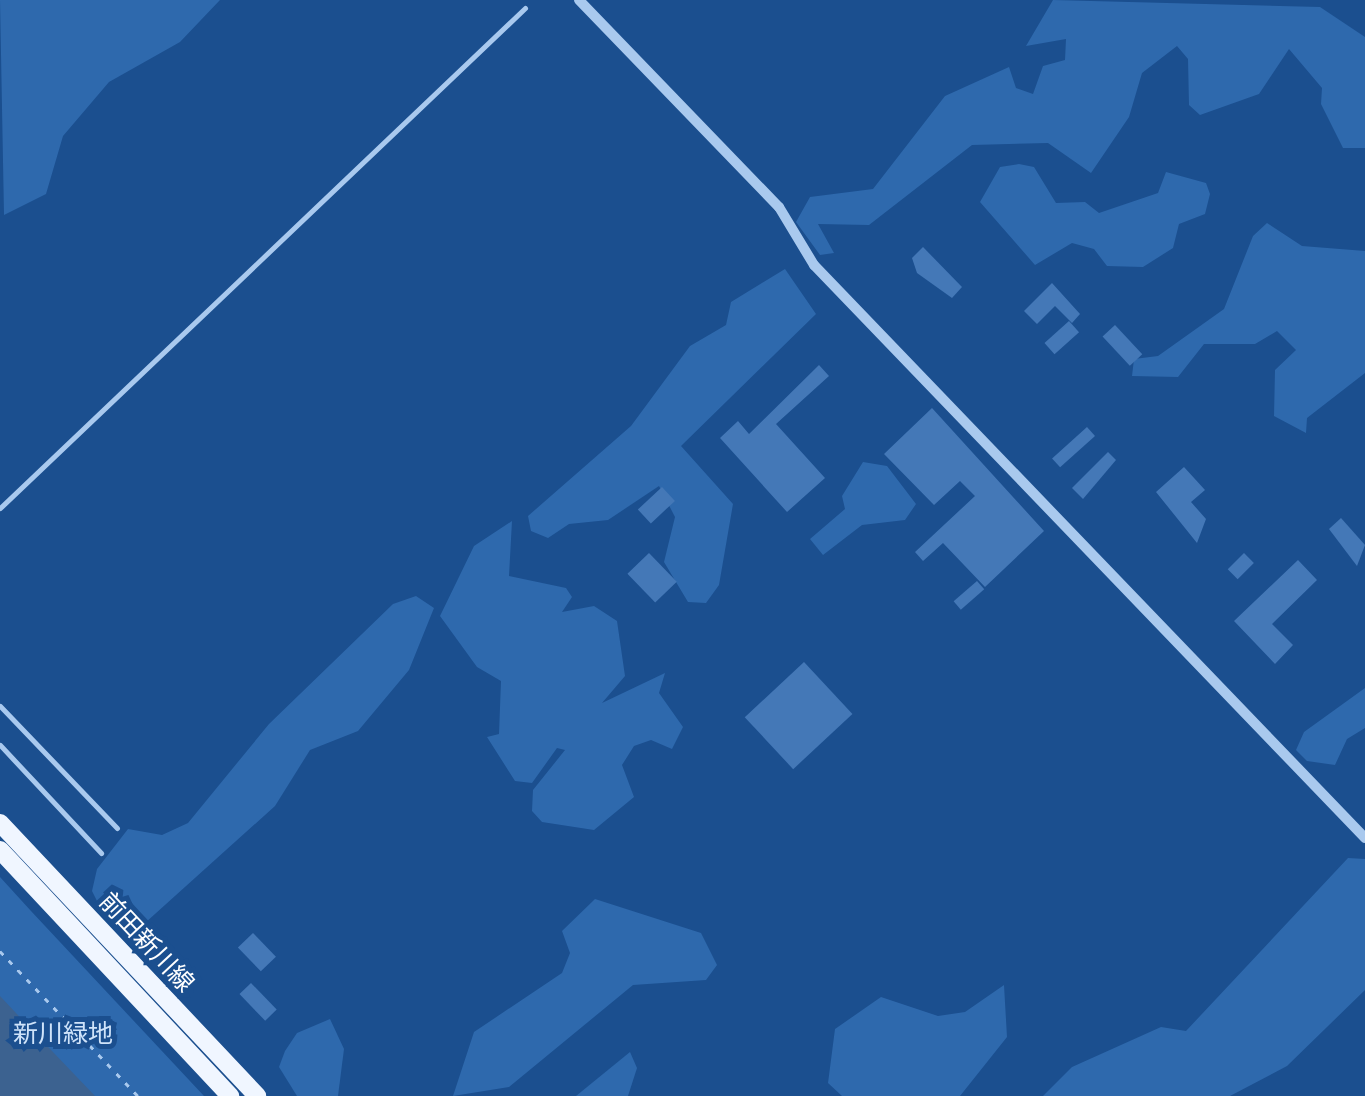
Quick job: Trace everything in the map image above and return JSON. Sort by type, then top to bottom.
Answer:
[{"type":"main road","name":"前田新川線","points":[[0,823],[257,1096]]},
{"type":"main road","name":"前田新川線","points":[[0,850],[230,1096]]},
{"type":"street","points":[[579,0],[780,207],[814,264],[1365,838]]},
{"type":"lane","points":[[0,508],[525,8]]},
{"type":"lane","points":[[0,706],[116,828]]},
{"type":"lane","points":[[0,745],[101,854]]},
{"type":"path","points":[[0,951],[138,1096]]},
{"type":"green space","points":[[0,0],[220,0],[180,42],[109,82],[63,136],[46,194],[4,215]]},
{"type":"green space","points":[[1053,0],[1320,7],[1365,37],[1365,148],[1343,148],[1321,104],[1322,88],[1289,49],[1259,94],[1200,115],[1189,105],[1188,59],[1177,46],[1142,73],[1129,117],[1091,173],[1048,143],[972,145],[869,225],[818,224],[834,253],[820,255],[796,222],[810,197],[873,189],[945,96],[1009,67],[1016,88],[1033,94],[1043,66],[1065,60],[1066,39],[1026,46]]},
{"type":"green space","points":[[1000,167],[1034,167],[1056,203],[1085,202],[1099,213],[1158,193],[1166,172],[1206,183],[1210,194],[1205,214],[1179,224],[1173,248],[1143,267],[1107,266],[1094,249],[1072,243],[1035,265],[980,202]]},
{"type":"green space","points":[[1267,223],[1302,246],[1365,251],[1365,373],[1307,418],[1306,433],[1274,416],[1275,370],[1296,350],[1277,331],[1255,344],[1204,344],[1178,377],[1132,376],[1134,359],[1158,356],[1224,309],[1253,236]]},
{"type":"green space","points":[[785,269],[816,314],[681,446],[733,504],[719,585],[706,603],[688,602],[664,562],[675,517],[659,486],[608,520],[569,524],[548,538],[531,531],[528,516],[631,426],[690,346],[726,325],[731,302]]},
{"type":"green space","points":[[863,462],[887,466],[916,504],[905,520],[862,525],[823,555],[810,539],[845,509],[842,496]]},
{"type":"green space","points":[[512,521],[509,576],[566,588],[572,597],[562,612],[594,606],[617,621],[625,676],[602,703],[665,673],[659,693],[683,727],[672,749],[651,740],[634,746],[622,765],[634,797],[594,830],[542,822],[532,811],[533,790],[565,750],[557,748],[532,783],[515,781],[487,737],[499,734],[501,681],[477,667],[440,616],[474,546]]},
{"type":"green space","points":[[416,596],[434,608],[409,670],[358,731],[310,750],[275,806],[135,932],[103,913],[92,891],[97,869],[128,829],[162,835],[188,823],[269,724],[393,604]]},
{"type":"green space","points":[[1365,688],[1365,728],[1347,739],[1335,765],[1307,761],[1296,750],[1304,732]]},
{"type":"green space","points":[[1348,858],[1365,859],[1365,990],[1287,1066],[1230,1096],[1043,1096],[1072,1067],[1161,1027],[1186,1031]]},
{"type":"green space","name":"新川緑地","points":[[0,877],[31,911],[204,1096],[0,1096]]},
{"type":"green space","points":[[595,899],[701,933],[717,965],[706,980],[633,985],[509,1087],[453,1096],[474,1032],[562,973],[570,953],[562,931]]},
{"type":"green space","points":[[1004,985],[1007,1037],[960,1096],[842,1096],[828,1083],[835,1029],[881,997],[938,1016],[965,1012]]},
{"type":"green space","points":[[330,1019],[344,1049],[338,1096],[297,1096],[279,1067],[285,1051],[297,1033]]},
{"type":"green space","points":[[630,1052],[637,1068],[628,1096],[576,1096]]},
{"type":"shaded area","points":[[0,996],[31,1029],[95,1096],[0,1096]]},
{"type":"building","points":[[923,247],[962,287],[952,298],[917,273],[912,258]]},
{"type":"building","points":[[1052,283],[1080,314],[1072,323],[1055,306],[1037,324],[1024,311]]},
{"type":"building","points":[[1069,321],[1079,332],[1055,354],[1044,343]]},
{"type":"building","points":[[1115,325],[1142,354],[1130,366],[1103,337]]},
{"type":"building","points":[[819,365],[829,376],[776,424],[825,478],[787,512],[720,438],[738,421],[749,434]]},
{"type":"building","points":[[932,408],[1044,531],[985,587],[943,543],[923,561],[915,552],[975,496],[960,481],[934,505],[884,454]]},
{"type":"building","points":[[1087,427],[1095,436],[1060,467],[1052,458]]},
{"type":"building","points":[[1108,452],[1116,460],[1083,499],[1072,488]]},
{"type":"building","points":[[1184,467],[1205,490],[1191,502],[1206,519],[1197,543],[1156,492]]},
{"type":"building","points":[[662,487],[675,501],[651,523],[638,510]]},
{"type":"building","points":[[1341,518],[1365,545],[1357,566],[1329,529]]},
{"type":"building","points":[[649,553],[677,582],[655,603],[627,574]]},
{"type":"building","points":[[1244,553],[1254,563],[1238,579],[1228,569]]},
{"type":"building","points":[[1298,560],[1317,580],[1272,624],[1293,645],[1275,664],[1234,621]]},
{"type":"building","points":[[977,581],[984,589],[961,610],[954,601]]},
{"type":"building","points":[[804,662],[852,714],[793,769],[745,717]]},
{"type":"building","points":[[253,933],[276,957],[261,971],[238,948]]},
{"type":"building","points":[[251,983],[277,1010],[265,1021],[239,994]]}]
